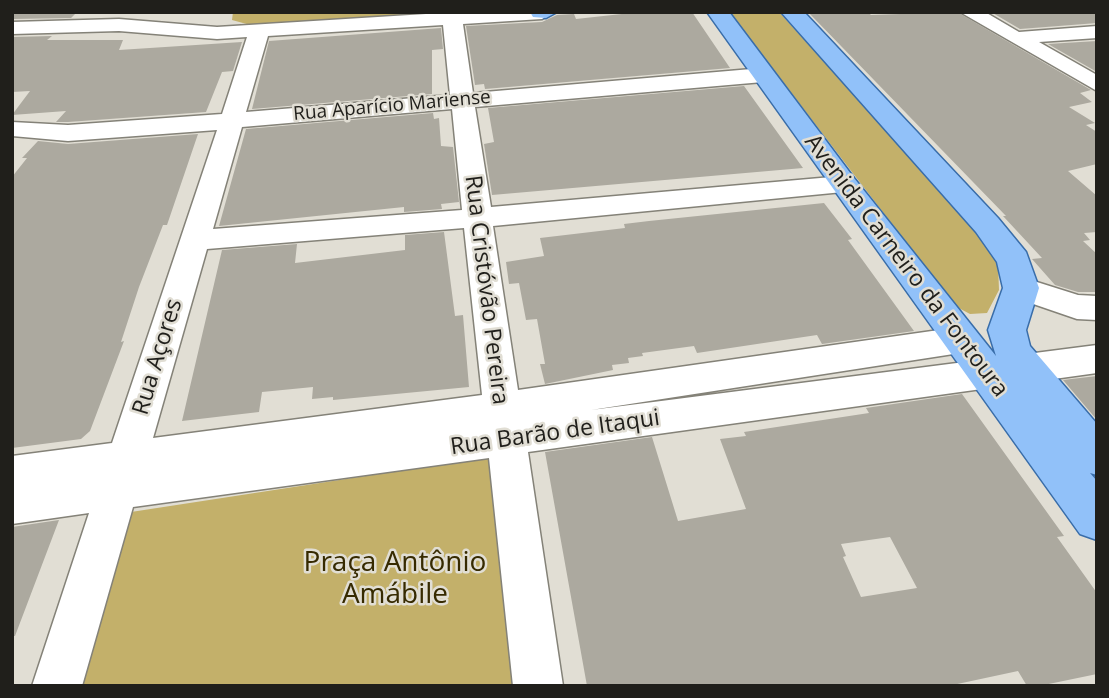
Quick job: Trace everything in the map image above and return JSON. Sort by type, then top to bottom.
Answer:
[{"type":"main road","name":"Avenida Carneiro da Fontoura","points":[[718,12],[960,340],[1005,372],[1097,456]]},
{"type":"main road","points":[[792,12],[987,225],[1014,260],[1021,288]]},
{"type":"main road","name":"Avenida Carneiro da Fontoura","points":[[1021,288],[1006,330],[1012,349],[1005,372],[1097,517]]},
{"type":"street","points":[[194,12],[188,21],[190,26],[205,32]]},
{"type":"street","points":[[220,12],[217,18],[219,23],[253,30]]},
{"type":"street","points":[[12,28],[119,25],[205,32],[543,12]]},
{"type":"street","points":[[970,12],[1097,84]]},
{"type":"street","name":"Rua Cristóvão Pereira","points":[[452,19],[538,686]]},
{"type":"street","name":"Rua Açores","points":[[57,686],[195,240],[231,119],[253,30]]},
{"type":"street","points":[[1016,38],[1097,32]]},
{"type":"street","name":"Rua Aparício Mariense","points":[[15,133],[90,133],[763,75]]},
{"type":"street","points":[[195,240],[476,218],[843,184]]},
{"type":"street","points":[[1021,288],[1077,307],[1097,308]]},
{"type":"street","name":"Rua Barão de Itaqui","points":[[738,391],[960,340]]},
{"type":"street","name":"Rua Barão de Itaqui","points":[[12,504],[120,476],[738,391],[1005,372],[1097,359]]},
{"type":"street","name":"Rua Barão de Itaqui","points":[[12,475],[120,476]]},
{"type":"green space","points":[[233,12],[439,12],[254,26],[232,20]]},
{"type":"green space","points":[[729,12],[779,12],[975,229],[998,263],[999,290],[987,313],[970,314],[955,306]]},
{"type":"green space","name":"Praça Antônio Amábile","points":[[489,457],[515,686],[80,686],[131,512]]},
{"type":"building","points":[[12,12],[77,12],[71,18],[12,19]]},
{"type":"building","points":[[640,12],[692,12],[730,68],[485,89],[484,84],[475,85],[466,26],[542,22],[557,15],[574,14],[576,19]]},
{"type":"building","points":[[808,12],[868,12],[871,15],[957,12],[1091,90],[1080,93],[1092,102],[1069,107],[1095,123],[1086,125],[1097,132],[1097,164],[1068,171],[1097,196],[1097,232],[1084,233],[1090,240],[1083,241],[1097,254],[1097,292],[1078,292],[1055,285],[1032,259],[1042,258],[1003,216],[1006,216]]},
{"type":"building","points":[[991,12],[1097,12],[1097,23],[1020,29]]},
{"type":"building","points":[[441,28],[443,49],[432,50],[432,94],[252,109],[269,41]]},
{"type":"building","points":[[52,36],[47,40],[123,40],[119,50],[242,42],[233,71],[222,72],[206,112],[68,122],[56,122],[66,111],[12,115],[30,91],[12,92],[12,37]]},
{"type":"building","points":[[1097,41],[1097,72],[1048,44]]},
{"type":"building","points":[[744,86],[803,168],[492,195],[484,144],[494,142],[488,108]]},
{"type":"building","points":[[433,113],[434,119],[439,118],[441,146],[453,147],[459,202],[441,204],[442,209],[404,212],[404,207],[219,226],[246,129]]},
{"type":"building","points":[[198,134],[167,225],[163,225],[139,287],[121,342],[124,341],[90,431],[81,439],[12,448],[12,177],[27,158],[22,158],[38,141],[68,144]]},
{"type":"building","points":[[824,203],[852,239],[848,240],[914,331],[822,344],[817,335],[697,353],[694,346],[642,353],[643,356],[628,358],[629,363],[612,365],[613,370],[545,384],[540,364],[545,364],[537,319],[526,320],[519,283],[509,284],[506,262],[544,256],[540,238],[625,228],[624,224]]},
{"type":"building","points":[[444,232],[455,316],[463,315],[469,387],[333,400],[333,397],[312,399],[313,387],[262,392],[259,412],[182,421],[222,250],[297,244],[295,263],[405,250],[405,235]]},
{"type":"building","points":[[1097,376],[1097,420],[1063,380]]},
{"type":"building","points":[[962,394],[1064,536],[1057,537],[1097,593],[1097,674],[1039,686],[1027,686],[1018,671],[948,686],[587,686],[545,452],[652,437],[678,521],[746,509],[720,439],[746,436],[744,432],[869,413],[866,408]],"holes":[[[890,537],[917,588],[861,597],[843,557],[846,556],[841,544]]]},
{"type":"building","points":[[59,520],[15,636],[12,636],[12,527]]}]
